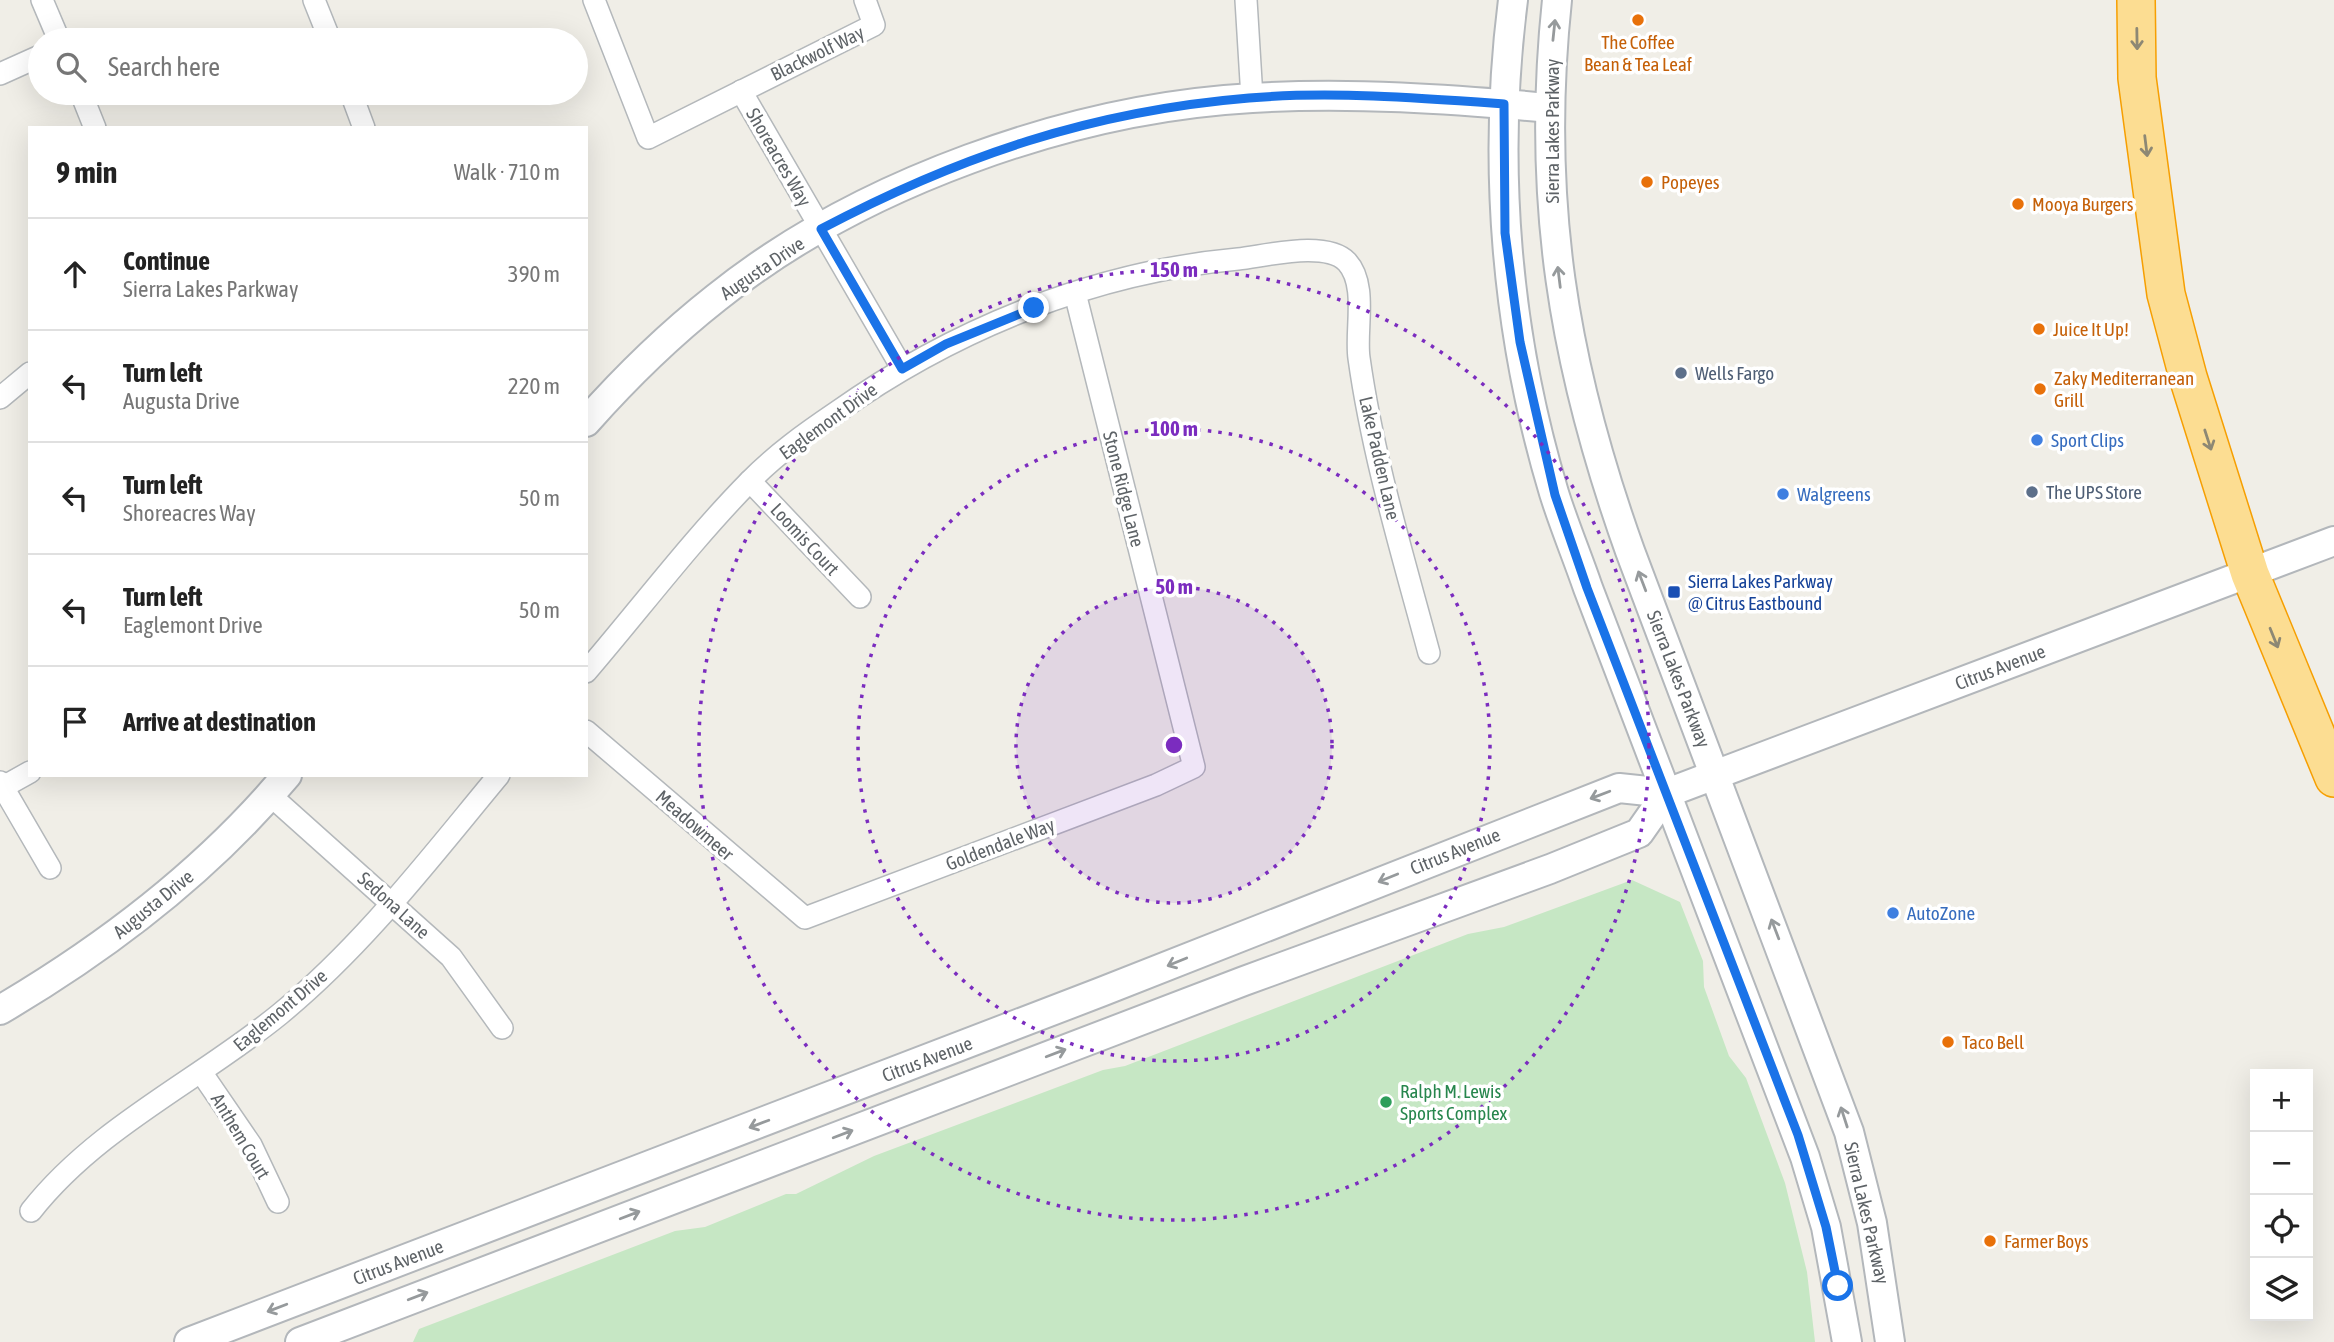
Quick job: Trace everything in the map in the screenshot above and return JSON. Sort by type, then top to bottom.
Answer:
[{"type":"highway","points":[[2136,0],[2137,78],[2166,294],[2188,377],[2250,574],[2334,778]]},
{"type":"street","points":[[42,0],[54,28]]},
{"type":"street","points":[[314,0],[325,28]]},
{"type":"street","name":"Blackwolf Way","points":[[594,0],[648,138],[874,25],[865,0]]},
{"type":"street","points":[[1247,0],[1252,98]]},
{"type":"street","points":[[1513,0],[1505,65],[1505,233],[1520,342],[1540,439],[1555,495],[1587,588],[1805,1157],[1826,1227],[1847,1342]]},
{"type":"street","name":"Sierra Lakes Parkway","points":[[1557,0],[1549,108],[1556,249],[1577,380],[1614,507],[1849,1132],[1872,1223],[1890,1342]]},
{"type":"street","points":[[0,74],[28,62]]},
{"type":"street","name":"Shoreacres Way","points":[[741,91],[902,369]]},
{"type":"street","name":"Augusta Drive","points":[[588,420],[669,337],[719,296],[821,229],[928,175],[1053,132],[1150,111],[1252,98],[1356,97],[1549,108]]},
{"type":"street","points":[[85,105],[94,126]]},
{"type":"street","points":[[355,105],[363,126]]},
{"type":"street","name":"Eaglemont Drive","points":[[588,670],[750,481],[804,434],[902,369],[946,344],[1075,293],[1197,263],[1323,250],[1347,262]]},
{"type":"street","name":"Lake Padden Lane","points":[[1347,262],[1359,289],[1358,355],[1368,410],[1386,495],[1429,653]]},
{"type":"street","name":"Stone Ridge Lane","points":[[1075,293],[1194,767]]},
{"type":"street","points":[[0,398],[28,375]]},
{"type":"street","name":"Loomis Court","points":[[750,481],[860,597]]},
{"type":"street","name":"Citrus Avenue","points":[[189,1342],[1076,1002],[1619,788],[1667,793],[2334,541]]},
{"type":"street","name":"Meadowmeer","points":[[588,733],[805,918]]},
{"type":"street","name":"Goldendale Way","points":[[805,918],[1156,785],[1194,767]]},
{"type":"street","points":[[28,773],[2,785],[50,868]]},
{"type":"street","name":"Eaglemont Drive","points":[[31,1211],[50,1187],[97,1144],[283,1011],[338,961],[392,903],[497,777]]},
{"type":"street","name":"Augusta Drive","points":[[0,1010],[86,957],[143,915],[201,865],[279,785]]},
{"type":"street","name":"Sedona Lane","points":[[279,785],[392,903],[451,957],[502,1028]]},
{"type":"street","name":"Citrus Avenue","points":[[300,1342],[358,1331],[1244,981],[1550,869],[1640,833],[1667,793]]},
{"type":"street","name":"Anthem Court","points":[[201,1072],[251,1145],[278,1202]]},
{"type":"street","points":[[341,1284],[358,1331]]},
{"type":"green space","name":"Ralph M. Lewis Sports Complex","points":[[1632,880],[1680,902],[1703,961],[1704,987],[1729,1056],[1746,1078],[1785,1183],[1807,1272],[1815,1342],[413,1342],[419,1329],[675,1231],[705,1227],[786,1194],[796,1194],[874,1156],[1103,1070],[1125,1066],[1468,934],[1504,927]]},
{"type":"place","name":"The Coffee Bean & Tea Leaf","points":[[1638,20]]},
{"type":"place","name":"Popeyes","points":[[1647,182]]},
{"type":"place","name":"Mooya Burgers","points":[[2018,204]]},
{"type":"place","name":"Juice It Up!","points":[[2039,329]]},
{"type":"place","name":"Wells Fargo","points":[[1681,373]]},
{"type":"place","name":"Zaky Mediterranean Grill","points":[[2040,389]]},
{"type":"place","name":"Sport Clips","points":[[2037,440]]},
{"type":"place","name":"The UPS Store","points":[[2032,492]]},
{"type":"place","name":"Walgreens","points":[[1783,494]]},
{"type":"place","name":"Sierra Lakes Parkway @ Citrus Eastbound","points":[[1674,592]]},
{"type":"place","name":"AutoZone","points":[[1893,913]]},
{"type":"place","name":"Taco Bell","points":[[1948,1042]]},
{"type":"place","name":"Ralph M. Lewis Sports Complex","points":[[1386,1102]]},
{"type":"place","name":"Farmer Boys","points":[[1990,1241]]},
{"type":"route","points":[[1034,308],[946,344],[902,369],[821,229],[928,175],[977,156],[1053,132],[1150,111],[1252,98],[1356,97],[1504,104],[1505,233],[1520,342],[1540,439],[1555,495],[1587,588],[1798,1135],[1826,1227],[1838,1286]]}]
